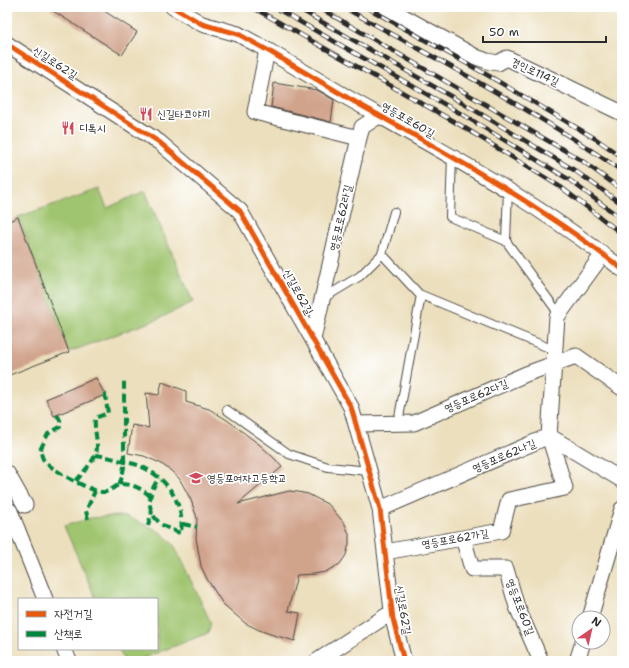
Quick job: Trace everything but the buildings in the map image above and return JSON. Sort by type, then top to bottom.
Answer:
[{"type":"street","name":"영등포로60길","points":[[173,7],[202,24],[238,34],[452,156],[508,189],[586,241],[622,269]]},
{"type":"street","name":"경인로114길","points":[[386,7],[476,57],[498,63],[507,58],[622,113]]},
{"type":"street","name":"신길로62길","points":[[7,44],[159,142],[240,211],[351,407],[380,509],[392,612],[404,661]]},
{"type":"street","points":[[267,50],[256,112],[359,138]]},
{"type":"street","name":"영등포로62라길","points":[[313,339],[362,127],[380,115]]},
{"type":"street","name":"영등포로62나길","points":[[380,509],[549,436],[557,318],[603,254]]},
{"type":"street","points":[[554,358],[576,356],[622,388]]},
{"type":"street","name":"영등포로62다길","points":[[356,424],[414,423],[526,374],[554,358]]},
{"type":"street","points":[[549,436],[622,480]]},
{"type":"street","name":"영등포로62가길","points":[[385,552],[501,531],[509,500],[565,488],[549,436]]},
{"type":"street","points":[[7,473],[29,503],[9,511],[45,598]]},
{"type":"street","points":[[592,610],[622,508]]},
{"type":"street","name":"영등포로60길","points":[[463,538],[472,569],[506,569],[517,607],[541,661]]},
{"type":"street","points":[[317,661],[392,612]]},
{"type":"street","points":[[64,650],[69,661]]},
{"type":"street","points":[[577,661],[580,650]]},
{"type":"lane","points":[[452,156],[450,217],[506,241],[559,314]]},
{"type":"lane","points":[[506,241],[508,189]]},
{"type":"lane","points":[[322,299],[360,276],[382,254],[394,212]]},
{"type":"lane","points":[[382,254],[421,295],[554,358]]},
{"type":"lane","points":[[398,423],[421,295]]},
{"type":"lane","points":[[227,410],[289,454],[328,467],[369,470]]},
{"type":"green space","points":[[99,189],[107,208],[145,191],[193,302],[158,319],[69,352],[18,217]]},
{"type":"green space","points":[[115,516],[128,517],[163,534],[174,545],[211,623],[208,633],[136,661],[124,661],[119,650],[158,650],[158,598],[96,598],[64,526],[91,518]]},
{"type":"railway","points":[[252,7],[460,125],[562,188],[622,234]]},
{"type":"railway","points":[[274,7],[465,116],[568,179],[622,219]]},
{"type":"railway","points":[[296,7],[471,108],[574,170],[622,204]]},
{"type":"railway","points":[[318,7],[581,160],[622,190]]},
{"type":"railway","points":[[343,7],[519,106],[622,171]]},
{"type":"railway","points":[[366,7],[489,76],[596,139],[622,157]]},
{"type":"marked path","points":[[119,485],[124,467],[124,381]]},
{"type":"marked path","points":[[76,481],[95,456],[97,447],[95,418],[108,413],[104,389]]},
{"type":"marked path","points":[[57,415],[60,420],[60,427],[48,434],[40,450],[43,459],[47,463],[70,479],[96,491],[107,492],[119,485],[127,484],[144,491],[150,496]]},
{"type":"marked path","points":[[95,455],[137,465],[150,471],[158,477],[166,484],[177,502],[180,512],[181,533],[171,530],[163,525],[152,513],[150,497],[159,478]]},
{"type":"marked path","points":[[88,519],[86,511],[95,491]]},
{"type":"marked path","points":[[148,526],[152,511]]},
{"type":"marked path","points":[[183,524],[197,527]]},
{"type":"cycle path","points":[[173,7],[202,24],[238,34],[454,158],[557,221],[622,269]]},
{"type":"cycle path","points":[[7,44],[159,142],[240,211],[351,407],[380,509],[393,619],[404,661]]},
{"type":"place","name":"신길타코야끼","points":[[146,114]]},
{"type":"place","name":"디톡시","points":[[68,128]]},
{"type":"place","name":"영등포여자고등학교","points":[[196,478]]}]
